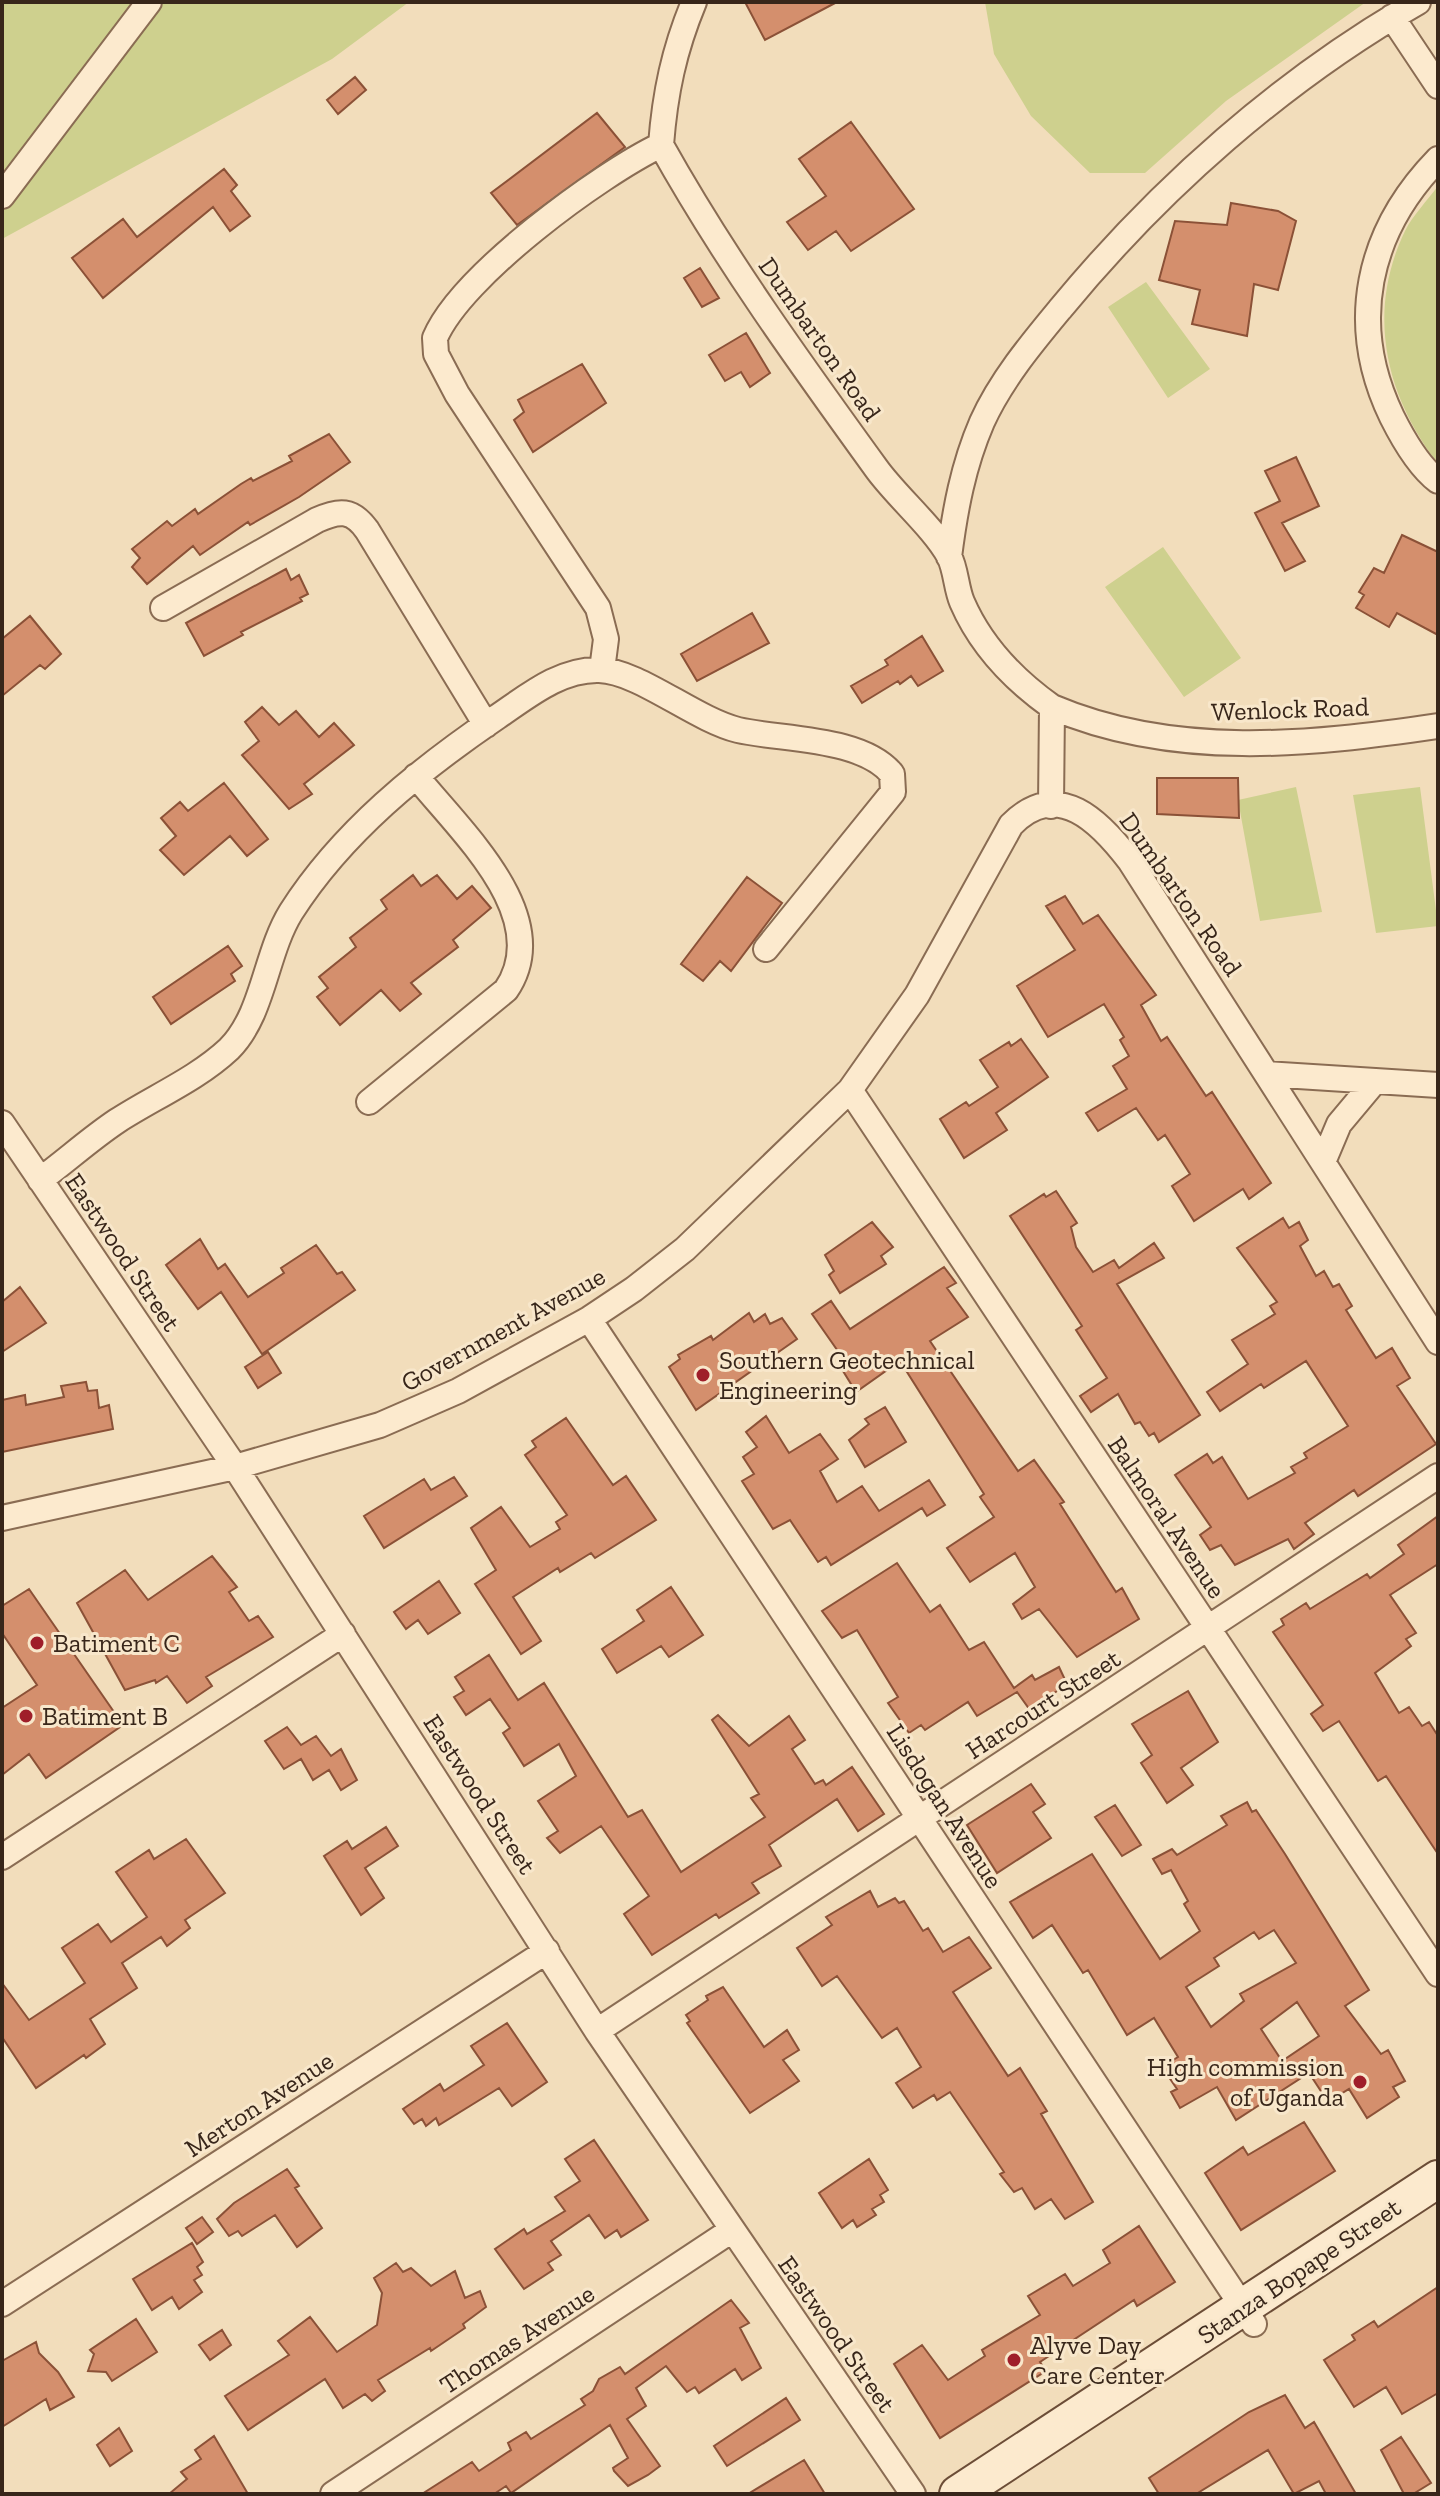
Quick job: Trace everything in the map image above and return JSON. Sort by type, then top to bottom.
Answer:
[{"type":"main road","name":"Stanza Bopape Street","points":[[999,2494],[1438,2179]]},
{"type":"main road","name":"Stanza Bopape Street","points":[[958,2494],[1438,2205]]},
{"type":"street","points":[[2,196],[149,2]]},
{"type":"street","points":[[602,670],[606,639],[598,608],[457,394],[436,354],[435,338],[470,290],[513,249],[625,166],[661,145],[666,84],[675,48],[694,2]]},
{"type":"street","points":[[949,557],[955,507],[965,468],[983,421],[1022,355],[1135,223],[1255,114],[1418,2]]},
{"type":"street","points":[[1392,17],[1438,86]]},
{"type":"street","name":"Dumbarton Road","points":[[661,145],[698,210],[773,321],[878,471],[949,557],[964,606],[988,647],[1023,686],[1052,707]]},
{"type":"street","points":[[1438,159],[1400,205],[1386,234],[1370,277],[1367,308],[1372,355],[1388,408],[1402,437],[1438,481]]},
{"type":"street","points":[[163,608],[317,520],[334,512],[347,512],[358,518],[367,530],[486,725]]},
{"type":"street","points":[[40,1180],[115,1123],[192,1077],[231,1047],[249,1021],[271,956],[290,914],[322,871],[392,794],[486,725],[559,678],[602,670],[624,676],[713,722],[736,729],[837,745],[868,756],[892,774],[893,792],[766,949]]},
{"type":"street","points":[[1051,806],[1052,707]]},
{"type":"street","name":"Wenlock Road","points":[[1052,707],[1109,728],[1166,738],[1247,744],[1369,736],[1438,726]]},
{"type":"street","points":[[369,1102],[506,990],[514,978],[522,949],[517,916],[507,896],[416,776]]},
{"type":"street","name":"Dumbarton Road","points":[[1051,806],[1071,808],[1092,816],[1110,835],[1438,1342]]},
{"type":"street","name":"Government Avenue","points":[[2,1518],[235,1467],[380,1425],[458,1391],[589,1319],[685,1249],[850,1090],[917,995],[1011,825],[1030,810],[1051,806]]},
{"type":"street","points":[[1267,1074],[1438,1085]]},
{"type":"street","points":[[1323,1162],[1347,1112],[1375,1081]]},
{"type":"street","name":"Balmoral Avenue","points":[[850,1090],[1438,1974]]},
{"type":"street","name":"Eastwood Street","points":[[2,1123],[235,1467],[597,2031],[913,2494]]},
{"type":"street","name":"Lisdogan Avenue","points":[[589,1319],[1249,2316]]},
{"type":"street","name":"Harcourt Street","points":[[597,2031],[1438,1476]]},
{"type":"street","points":[[2,1857],[343,1634]]},
{"type":"street","name":"Merton Avenue","points":[[2,2304],[547,1951]]},
{"type":"street","name":"Thomas Avenue","points":[[333,2494],[732,2230]]},
{"type":"green space","points":[[2,2],[409,2],[332,59],[2,239]]},
{"type":"green space","points":[[985,2],[1366,2],[1226,101],[1145,173],[1090,173],[1031,116],[994,54]]},
{"type":"green space","points":[[1438,186],[1438,464],[1405,410],[1387,352],[1384,322],[1386,292],[1393,261],[1405,231]]},
{"type":"green space","points":[[1146,282],[1210,369],[1168,398],[1108,307]]},
{"type":"green space","points":[[1163,547],[1241,658],[1184,697],[1105,587]]},
{"type":"green space","points":[[1296,787],[1322,912],[1260,921],[1238,800]]},
{"type":"green space","points":[[1420,787],[1438,926],[1376,933],[1353,795]]},
{"type":"building","points":[[745,2],[837,2],[765,40]]},
{"type":"building","points":[[355,77],[366,90],[338,114],[327,100]]},
{"type":"building","points":[[597,113],[625,147],[517,225],[491,193]]},
{"type":"building","points":[[851,122],[914,209],[851,251],[836,231],[808,250],[787,222],[826,196],[799,159]]},
{"type":"building","points":[[224,169],[237,185],[231,191],[250,216],[230,231],[213,207],[103,298],[72,258],[123,219],[137,237]]},
{"type":"building","points":[[1231,203],[1278,211],[1296,221],[1278,290],[1254,284],[1247,336],[1192,324],[1200,290],[1159,280],[1175,221],[1227,225]]},
{"type":"building","points":[[700,268],[719,298],[702,307],[684,278]]},
{"type":"building","points":[[746,333],[770,373],[750,387],[741,372],[725,381],[709,355]]},
{"type":"building","points":[[582,364],[606,403],[533,452],[514,420],[524,412],[518,400]]},
{"type":"building","points":[[329,434],[350,462],[299,497],[250,525],[248,522],[200,555],[193,546],[147,584],[132,567],[140,558],[132,549],[167,521],[172,526],[195,509],[198,514],[251,478],[253,481],[292,461],[289,456]]},
{"type":"building","points":[[1296,457],[1319,506],[1282,523],[1305,561],[1285,571],[1255,513],[1280,501],[1265,471]]},
{"type":"building","points":[[1402,535],[1438,552],[1438,635],[1397,613],[1389,627],[1356,608],[1364,595],[1359,592],[1374,568],[1384,573]]},
{"type":"building","points":[[286,569],[291,580],[299,575],[308,594],[300,598],[302,601],[241,632],[243,635],[204,656],[186,623]]},
{"type":"building","points":[[752,613],[769,643],[697,681],[681,654]]},
{"type":"building","points":[[30,616],[61,654],[45,669],[40,665],[2,696],[2,639]]},
{"type":"building","points":[[922,636],[943,671],[918,686],[911,676],[900,684],[898,681],[862,703],[851,686],[888,665],[885,660]]},
{"type":"building","points":[[262,707],[279,725],[296,711],[319,737],[334,723],[354,745],[304,784],[312,794],[289,809],[242,755],[259,741],[245,722]]},
{"type":"building","points":[[1157,778],[1238,778],[1239,818],[1157,814]]},
{"type":"building","points":[[224,783],[268,839],[247,856],[230,836],[184,875],[160,850],[176,836],[161,818],[180,802],[188,811]]},
{"type":"building","points":[[413,875],[421,886],[437,875],[457,899],[472,886],[491,908],[453,940],[458,947],[411,983],[421,994],[400,1011],[381,990],[340,1025],[317,997],[328,988],[319,977],[356,947],[350,938],[387,909],[381,900]]},
{"type":"building","points":[[747,877],[782,903],[731,971],[720,961],[703,981],[681,964]]},
{"type":"building","points":[[1065,896],[1083,924],[1098,915],[1156,995],[1141,1005],[1161,1041],[1167,1037],[1206,1096],[1212,1092],[1271,1183],[1249,1199],[1243,1189],[1194,1221],[1172,1186],[1190,1174],[1165,1135],[1158,1140],[1136,1108],[1098,1131],[1086,1113],[1127,1089],[1113,1066],[1129,1056],[1120,1040],[1124,1037],[1104,1004],[1048,1037],[1017,986],[1075,950],[1046,906]]},
{"type":"building","points":[[228,946],[242,966],[231,974],[235,981],[171,1024],[153,997]]},
{"type":"building","points":[[1021,1039],[1048,1077],[996,1113],[1007,1130],[964,1158],[940,1119],[966,1102],[969,1106],[998,1087],[980,1060],[1009,1042],[1011,1046]]},
{"type":"building","points":[[1056,1191],[1077,1223],[1071,1227],[1076,1247],[1093,1272],[1114,1260],[1119,1268],[1154,1243],[1164,1258],[1117,1284],[1200,1415],[1159,1442],[1154,1433],[1149,1436],[1140,1422],[1135,1424],[1118,1394],[1091,1412],[1080,1396],[1107,1378],[1076,1330],[1082,1326],[1010,1216],[1044,1194],[1046,1197]]},
{"type":"building","points":[[1283,1218],[1289,1228],[1299,1222],[1308,1240],[1300,1246],[1316,1276],[1324,1271],[1333,1287],[1339,1284],[1352,1306],[1346,1310],[1376,1358],[1392,1348],[1410,1378],[1397,1386],[1436,1444],[1358,1496],[1354,1490],[1305,1523],[1314,1534],[1294,1549],[1288,1539],[1235,1565],[1221,1545],[1210,1550],[1200,1535],[1211,1527],[1175,1475],[1207,1454],[1213,1463],[1222,1457],[1248,1499],[1295,1473],[1291,1467],[1307,1458],[1304,1453],[1348,1426],[1306,1361],[1264,1388],[1261,1384],[1220,1411],[1207,1392],[1248,1364],[1232,1340],[1275,1314],[1270,1306],[1277,1302],[1237,1248]]},
{"type":"building","points":[[872,1222],[893,1247],[881,1256],[886,1264],[840,1293],[829,1275],[834,1271],[825,1255]]},
{"type":"building","points":[[200,1239],[218,1269],[225,1264],[248,1297],[284,1273],[281,1268],[316,1245],[337,1274],[342,1272],[355,1290],[262,1354],[221,1292],[198,1309],[166,1265]]},
{"type":"building","points":[[944,1267],[956,1283],[947,1288],[968,1317],[930,1341],[1018,1471],[1034,1460],[1064,1502],[1060,1504],[1116,1592],[1122,1588],[1139,1619],[1077,1657],[1039,1609],[1022,1619],[1013,1604],[1035,1587],[1015,1553],[970,1582],[947,1548],[994,1517],[980,1497],[984,1494],[900,1361],[856,1392],[843,1371],[849,1367],[812,1314],[831,1301],[850,1329]]},
{"type":"building","points":[[20,1287],[46,1323],[2,1352],[2,1302]]},
{"type":"building","points":[[749,1313],[754,1322],[765,1314],[770,1324],[782,1318],[797,1339],[696,1410],[669,1367],[680,1359],[678,1355],[711,1336],[713,1340]]},
{"type":"building","points":[[268,1352],[281,1373],[258,1388],[245,1367]]},
{"type":"building","points":[[86,1382],[88,1391],[97,1390],[99,1408],[109,1405],[113,1429],[2,1452],[2,1400],[25,1395],[26,1405],[64,1397],[61,1386]]},
{"type":"building","points":[[885,1407],[906,1442],[865,1467],[849,1440],[869,1424],[865,1419]]},
{"type":"building","points":[[766,1416],[789,1453],[820,1434],[838,1459],[820,1471],[837,1502],[862,1486],[879,1511],[929,1480],[945,1505],[927,1516],[922,1508],[831,1565],[826,1557],[818,1562],[790,1520],[773,1529],[742,1481],[754,1474],[743,1457],[757,1447],[746,1432]]},
{"type":"building","points":[[566,1418],[613,1485],[626,1476],[656,1520],[595,1558],[591,1553],[560,1572],[558,1568],[513,1597],[541,1641],[521,1654],[475,1584],[496,1570],[471,1528],[501,1507],[530,1547],[560,1529],[556,1522],[567,1515],[525,1455],[536,1447],[532,1441]]},
{"type":"building","points":[[454,1477],[467,1496],[384,1548],[364,1516],[424,1479],[431,1490]]},
{"type":"building","points":[[1438,1516],[1438,1564],[1390,1595],[1416,1633],[1406,1639],[1411,1646],[1375,1673],[1399,1713],[1409,1707],[1422,1726],[1429,1722],[1438,1736],[1438,1854],[1386,1776],[1378,1781],[1339,1721],[1323,1731],[1311,1714],[1323,1705],[1273,1632],[1284,1625],[1281,1619],[1306,1603],[1310,1609],[1367,1574],[1370,1578],[1404,1554],[1398,1545]]},
{"type":"building","points":[[212,1556],[237,1587],[229,1592],[249,1621],[258,1616],[273,1637],[206,1677],[212,1686],[187,1703],[167,1676],[156,1683],[155,1680],[125,1690],[77,1603],[125,1570],[148,1600]]},
{"type":"building","points":[[897,1563],[930,1612],[940,1605],[969,1650],[984,1642],[1014,1688],[1032,1675],[1035,1680],[1059,1667],[1067,1684],[1030,1710],[1017,1692],[977,1716],[968,1702],[925,1730],[921,1725],[909,1733],[888,1703],[898,1697],[857,1630],[842,1638],[822,1611]]},
{"type":"building","points":[[439,1581],[460,1613],[428,1634],[418,1620],[406,1629],[394,1612]]},
{"type":"building","points":[[671,1587],[703,1635],[669,1657],[661,1646],[617,1673],[602,1649],[644,1621],[637,1610]]},
{"type":"building","points":[[29,1589],[123,1725],[46,1778],[29,1754],[2,1775],[2,1708],[37,1685],[2,1633],[2,1606]]},
{"type":"building","points":[[489,1655],[518,1700],[544,1683],[628,1817],[642,1810],[681,1872],[765,1817],[751,1798],[759,1794],[712,1720],[718,1715],[749,1746],[789,1716],[805,1740],[792,1749],[815,1784],[823,1780],[826,1785],[852,1767],[884,1814],[858,1831],[837,1799],[769,1845],[781,1866],[752,1883],[759,1893],[719,1918],[716,1914],[652,1955],[624,1914],[649,1896],[601,1826],[560,1853],[547,1838],[558,1831],[538,1801],[576,1776],[559,1744],[524,1766],[503,1733],[510,1728],[490,1699],[466,1715],[454,1697],[464,1691],[455,1677]]},
{"type":"building","points":[[1188,1691],[1218,1742],[1181,1768],[1193,1785],[1167,1803],[1141,1763],[1152,1755],[1132,1724]]},
{"type":"building","points":[[287,1727],[301,1745],[316,1736],[331,1756],[341,1749],[357,1780],[341,1790],[329,1770],[313,1780],[301,1759],[284,1769],[265,1741]]},
{"type":"building","points":[[1031,1784],[1045,1804],[1033,1812],[1051,1838],[997,1873],[967,1825]]},
{"type":"building","points":[[1247,1802],[1252,1812],[1256,1810],[1369,1990],[1345,2006],[1381,2054],[1388,2050],[1405,2081],[1393,2087],[1399,2097],[1367,2118],[1349,2089],[1328,2102],[1309,2073],[1236,2120],[1217,2087],[1180,2108],[1171,2092],[1177,2089],[1162,2067],[1178,2057],[1154,2018],[1127,2035],[1088,1970],[1083,1973],[1052,1925],[1033,1938],[1010,1902],[1092,1854],[1160,1959],[1200,1931],[1184,1904],[1188,1901],[1171,1870],[1162,1874],[1153,1859],[1172,1849],[1177,1855],[1227,1825],[1221,1816]],"holes":[[[1274,1930],[1296,1963],[1240,1994],[1244,2001],[1211,2027],[1186,1987],[1219,1966],[1214,1958],[1254,1932],[1259,1939]],[[1297,2002],[1319,2036],[1282,2061],[1261,2029]]]},
{"type":"building","points":[[1115,1805],[1141,1845],[1122,1856],[1095,1817]]},
{"type":"building","points":[[386,1827],[398,1846],[365,1868],[384,1898],[361,1915],[324,1856],[347,1841],[352,1849]]},
{"type":"building","points":[[186,1839],[225,1893],[185,1920],[190,1928],[167,1946],[161,1937],[122,1963],[137,1988],[90,2019],[105,2044],[36,2088],[2,2037],[2,1983],[29,2020],[85,1983],[62,1948],[98,1924],[111,1942],[147,1917],[116,1872],[149,1850],[154,1859]]},
{"type":"building","points":[[870,1891],[878,1907],[895,1898],[899,1903],[904,1901],[923,1931],[928,1928],[943,1952],[969,1937],[991,1968],[953,1992],[1008,2076],[1020,2068],[1047,2111],[1041,2114],[1093,2202],[1065,2219],[1051,2199],[1035,2209],[1022,2188],[1014,2192],[1000,2174],[1004,2172],[950,2092],[937,2100],[934,2095],[913,2108],[896,2083],[921,2067],[897,2028],[882,2038],[837,1976],[822,1986],[797,1948],[832,1925],[826,1917]]},
{"type":"building","points":[[723,1987],[764,2047],[787,2030],[799,2050],[783,2060],[799,2081],[750,2113],[687,2023],[690,2021],[686,2015],[708,2000],[706,1996]]},
{"type":"building","points":[[507,2023],[547,2082],[512,2106],[499,2088],[439,2125],[436,2118],[426,2126],[422,2119],[414,2124],[403,2109],[440,2084],[444,2091],[484,2065],[471,2046]]},
{"type":"building","points":[[1304,2122],[1335,2171],[1241,2230],[1205,2173],[1243,2147],[1248,2155]]},
{"type":"building","points":[[594,2140],[648,2220],[621,2237],[617,2230],[605,2238],[589,2215],[551,2241],[561,2255],[548,2263],[553,2270],[524,2289],[495,2249],[524,2229],[527,2234],[565,2211],[555,2197],[580,2181],[565,2159]]},
{"type":"building","points":[[869,2159],[888,2190],[880,2195],[884,2202],[872,2209],[876,2215],[857,2227],[853,2220],[842,2228],[819,2193]]},
{"type":"building","points":[[287,2169],[299,2186],[295,2188],[322,2228],[297,2247],[275,2215],[242,2236],[238,2231],[229,2236],[217,2219],[234,2203]]},
{"type":"building","points":[[202,2217],[213,2232],[197,2244],[186,2228]]},
{"type":"building","points":[[1139,2226],[1175,2282],[1137,2306],[1134,2300],[1040,2362],[1046,2371],[940,2438],[894,2364],[922,2345],[948,2380],[985,2356],[982,2350],[1040,2315],[1028,2296],[1065,2274],[1073,2286],[1110,2263],[1103,2250]]},
{"type":"building","points":[[192,2243],[203,2262],[197,2267],[202,2275],[194,2280],[202,2292],[179,2309],[172,2297],[152,2310],[133,2279]]},
{"type":"building","points":[[396,2263],[403,2272],[411,2268],[431,2286],[455,2271],[465,2298],[480,2291],[486,2307],[463,2324],[465,2328],[431,2351],[430,2348],[378,2380],[385,2391],[372,2401],[365,2394],[343,2408],[325,2379],[248,2430],[225,2396],[289,2355],[278,2341],[310,2317],[337,2352],[377,2325],[382,2293],[374,2278]]},
{"type":"building","points":[[1438,2287],[1438,2393],[1402,2414],[1386,2387],[1354,2407],[1324,2360],[1355,2340],[1352,2335],[1374,2321],[1378,2327]]},
{"type":"building","points":[[731,2300],[749,2323],[740,2328],[761,2368],[742,2380],[735,2369],[699,2393],[695,2387],[687,2392],[666,2366],[636,2388],[646,2406],[627,2419],[660,2466],[648,2475],[628,2486],[614,2471],[613,2468],[628,2458],[610,2425],[511,2493],[506,2486],[494,2494],[422,2494],[472,2462],[479,2471],[511,2450],[508,2443],[526,2432],[531,2439],[585,2405],[581,2399],[593,2391],[599,2379],[620,2367],[625,2374]]},
{"type":"building","points":[[136,2319],[157,2352],[112,2381],[106,2372],[88,2371],[94,2354],[90,2350]]},
{"type":"building","points":[[222,2330],[231,2345],[210,2360],[199,2345]]},
{"type":"building","points":[[36,2342],[39,2353],[58,2372],[74,2397],[50,2410],[46,2399],[2,2427],[2,2361]]},
{"type":"building","points":[[1285,2395],[1305,2428],[1314,2422],[1356,2494],[1326,2494],[1319,2481],[1294,2494],[1268,2450],[1196,2494],[1159,2494],[1149,2478],[1249,2412]]},
{"type":"building","points":[[786,2398],[800,2420],[727,2466],[714,2446]]},
{"type":"building","points":[[119,2428],[132,2451],[110,2466],[97,2445]]},
{"type":"building","points":[[214,2436],[248,2494],[169,2494],[187,2479],[181,2472],[201,2459],[195,2450]]},
{"type":"building","points":[[1401,2437],[1431,2483],[1413,2494],[1404,2494],[1381,2450]]},
{"type":"building","points":[[804,2460],[825,2494],[748,2494]]},
{"type":"place","name":"Southern Geotechnical Engineering","points":[[703,1375]]},
{"type":"place","name":"Batiment C","points":[[37,1643]]},
{"type":"place","name":"Batiment B","points":[[26,1716]]},
{"type":"place","name":"High commission of Uganda","points":[[1360,2082]]},
{"type":"place","name":"Alyve Day Care Center","points":[[1014,2360]]}]
